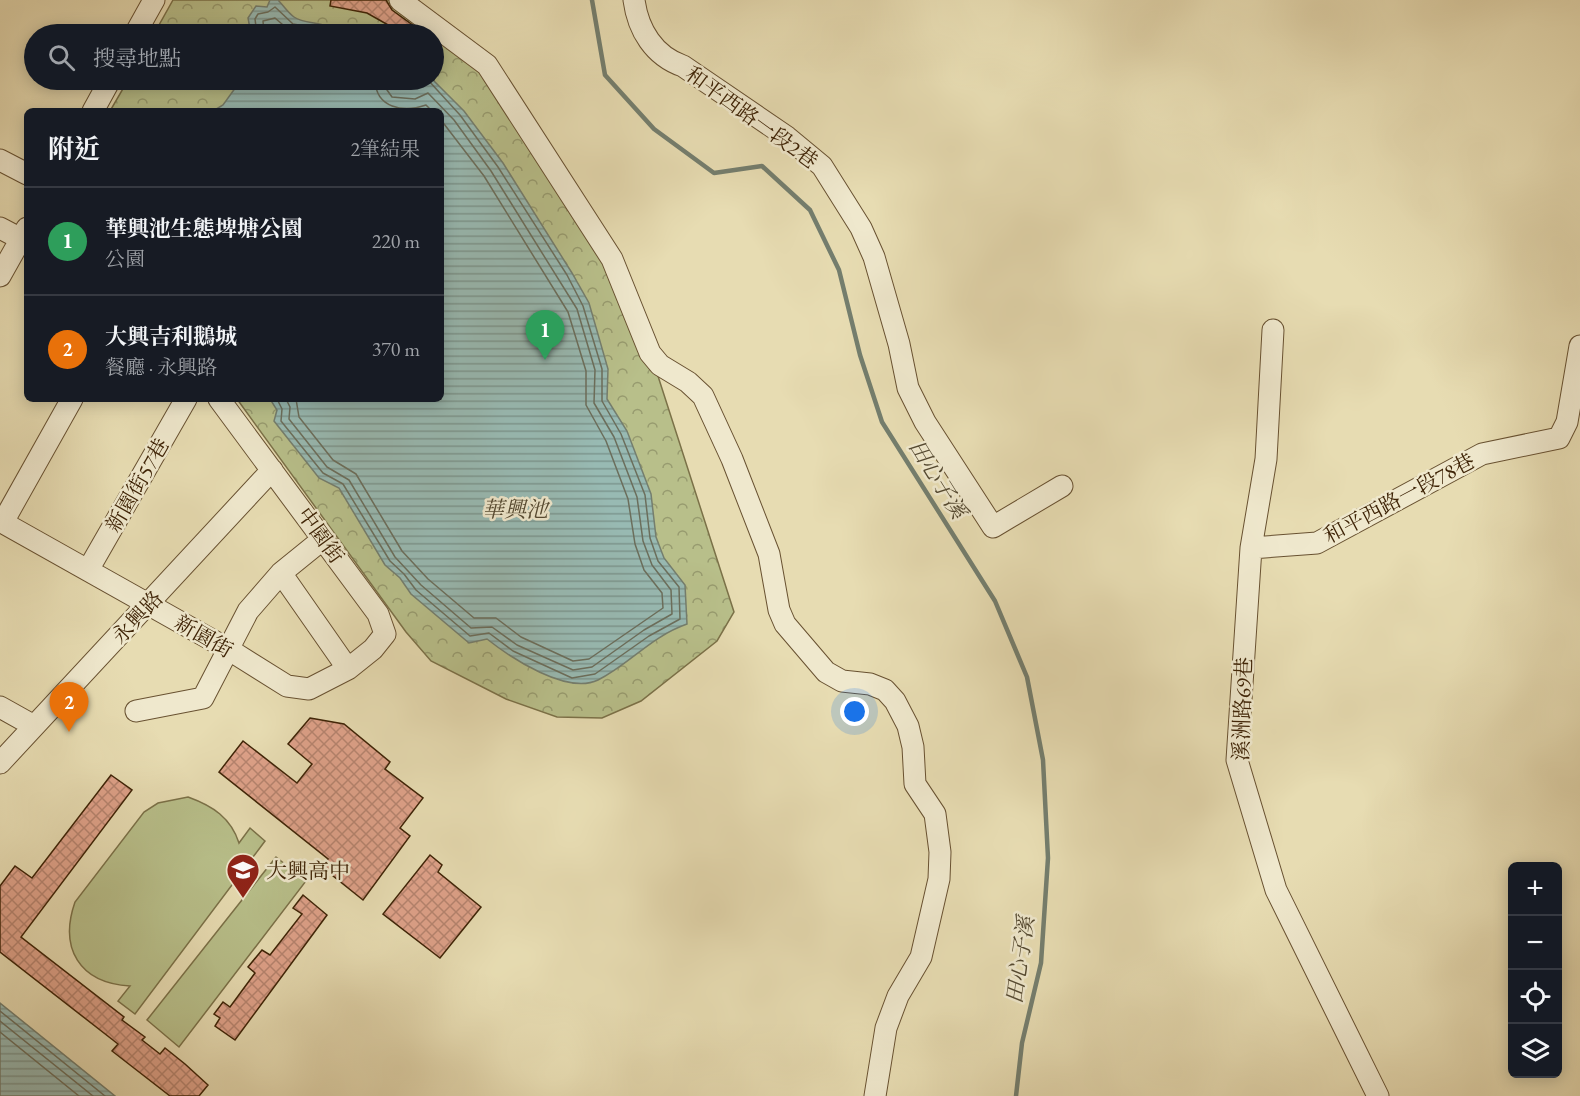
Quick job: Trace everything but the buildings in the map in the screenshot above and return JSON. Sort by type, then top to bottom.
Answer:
[{"type":"street","points":[[141,24],[154,0]]},
{"type":"street","points":[[400,0],[432,24]]},
{"type":"street","name":"和平西路一段2巷","points":[[634,0],[636,16],[647,41],[674,63],[683,66],[787,137],[822,166],[861,228],[874,256],[885,290],[908,388],[916,405],[993,527],[1062,486]]},
{"type":"street","points":[[444,33],[487,65],[612,258],[650,353],[660,364],[688,382],[703,396],[732,459],[769,554],[779,610],[785,624],[825,672],[842,681],[870,684],[885,690],[895,702],[908,726],[913,747],[915,784],[935,814],[939,879],[921,957],[898,996],[886,1028],[875,1096]]},
{"type":"street","points":[[95,108],[105,90]]},
{"type":"street","points":[[0,160],[24,172]]},
{"type":"street","points":[[0,228],[24,234],[0,276]]},
{"type":"street","name":"溪洲路69巷","points":[[1273,330],[1266,459],[1251,548],[1237,760],[1242,783],[1276,890],[1378,1096]]},
{"type":"street","name":"和平西路一段78巷","points":[[1251,548],[1317,543],[1414,488],[1482,454],[1559,438],[1567,422],[1580,346]]},
{"type":"street","points":[[1,521],[70,402]]},
{"type":"street","name":"新園街57巷","points":[[88,570],[184,402]]},
{"type":"street","name":"中園街","points":[[221,402],[378,614],[385,634],[373,649],[348,669]]},
{"type":"street","name":"永興路","points":[[0,763],[272,470]]},
{"type":"street","name":"新園街","points":[[1,521],[228,649],[287,686],[309,689],[348,669]]},
{"type":"street","points":[[136,711],[203,698],[248,611],[281,573],[323,539]]},
{"type":"street","points":[[281,573],[348,669]]},
{"type":"street","points":[[0,707],[34,726]]},
{"type":"green space","name":"華興池","points":[[173,0],[393,0],[423,24],[160,24]]},
{"type":"green space","name":"華興池","points":[[444,40],[464,56],[494,85],[607,256],[657,373],[734,612],[717,641],[641,701],[602,718],[557,717],[506,699],[431,661],[406,632],[239,402],[444,402],[444,108],[112,108],[122,90],[444,90]]},
{"type":"green space","points":[[188,797],[220,814],[236,834],[239,843],[250,828],[265,841],[135,1014],[118,1001],[130,986],[98,978],[77,960],[70,934],[75,902],[144,812],[158,803]]},
{"type":"green space","points":[[276,857],[306,881],[179,1047],[147,1020]]},
{"type":"water","points":[[270,0],[278,0],[299,20],[322,24],[249,24],[248,18],[256,6],[267,7]]},
{"type":"water","name":"華興池","points":[[234,90],[443,90],[464,111],[503,163],[589,303],[608,369],[607,399],[627,431],[651,494],[656,537],[664,558],[685,585],[687,624],[662,636],[598,680],[571,683],[556,679],[524,664],[487,639],[469,643],[411,594],[400,578],[385,565],[339,488],[319,478],[274,421],[277,410],[272,402],[444,402],[444,108],[218,108]]},
{"type":"water","points":[[0,1003],[115,1096],[0,1096]]},
{"type":"waterway","name":"田心子溪","points":[[592,0],[605,75],[654,129],[714,173],[762,166],[810,210],[839,270],[860,355],[882,422],[995,601],[1027,677],[1043,760],[1048,858],[1041,963],[1022,1043],[1016,1096]]},
{"type":"place","name":"華興池生態埤塘公園","points":[[545,360]]},
{"type":"place","name":"大興吉利鵝城","points":[[69,732]]},
{"type":"place","name":"大興高中","points":[[243,899]]}]
